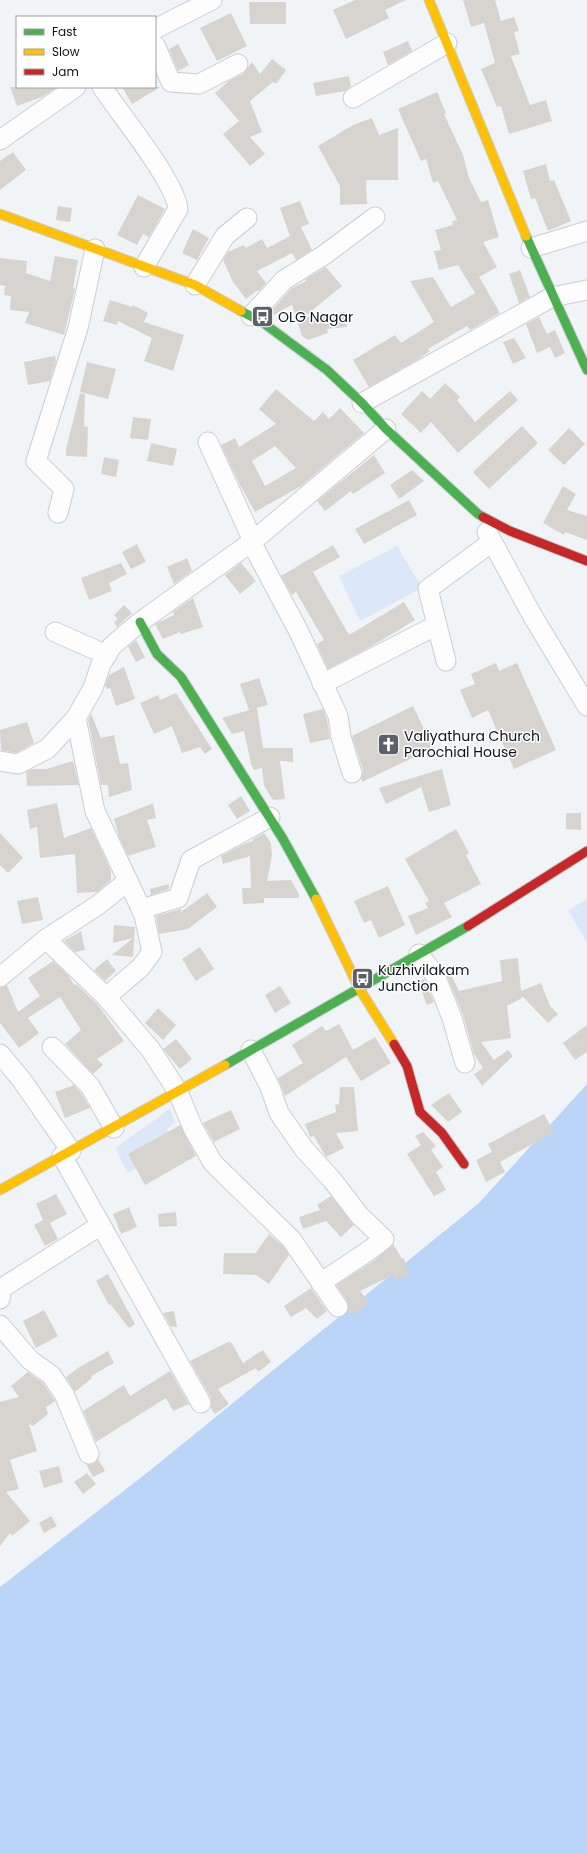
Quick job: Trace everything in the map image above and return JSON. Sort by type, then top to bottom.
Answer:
[{"type":"street","points":[[156,28],[212,0]]},
{"type":"street","points":[[432,1],[447,43],[552,297],[587,370]]},
{"type":"street","points":[[353,98],[447,43]]},
{"type":"street","points":[[156,46],[171,82],[198,84],[238,64]]},
{"type":"street","points":[[0,140],[75,88]]},
{"type":"street","points":[[103,88],[161,171],[177,200],[178,209],[144,267]]},
{"type":"street","points":[[0,214],[195,285],[262,322],[327,370],[362,403],[386,429],[478,514],[510,531],[587,561]]},
{"type":"street","points":[[251,316],[284,280],[324,255],[376,217]]},
{"type":"street","points":[[195,285],[225,236],[247,218]]},
{"type":"street","points":[[532,248],[587,230]]},
{"type":"street","points":[[58,513],[64,489],[36,461],[78,328],[95,249]]},
{"type":"street","points":[[362,403],[552,297],[587,290]]},
{"type":"street","points":[[0,761],[18,764],[47,749],[76,718],[93,688],[107,654],[112,646],[140,622],[252,541],[386,429]]},
{"type":"street","points":[[208,442],[252,541],[338,716],[341,737],[352,772]]},
{"type":"street","points":[[478,514],[532,615],[587,706]]},
{"type":"street","points":[[446,661],[428,589],[492,542]]},
{"type":"street","points":[[140,622],[157,654],[181,677],[270,817],[314,895],[359,988],[378,1016],[407,1066],[420,1112],[442,1134],[464,1164]]},
{"type":"street","points":[[322,684],[437,624]]},
{"type":"street","points":[[55,632],[107,654]]},
{"type":"street","points":[[76,718],[95,811],[141,909],[146,922],[152,952],[141,966],[106,997]]},
{"type":"street","points":[[141,909],[178,898],[191,860],[270,817]]},
{"type":"street","points":[[1,1187],[114,1128],[453,935],[587,851]]},
{"type":"street","points":[[0,977],[46,939],[98,905],[128,881]]},
{"type":"street","points":[[46,939],[106,997],[151,1050],[178,1092],[194,1128],[213,1163],[291,1239],[338,1307]]},
{"type":"street","points":[[418,954],[435,975],[452,1018],[465,1063]]},
{"type":"street","points":[[52,1047],[90,1086],[114,1128]]},
{"type":"street","points":[[251,1050],[270,1086],[279,1113],[304,1149],[333,1181],[359,1215],[384,1240],[364,1256],[340,1269],[322,1283]]},
{"type":"street","points":[[0,1054],[21,1079],[66,1154],[101,1225],[201,1403]]},
{"type":"street","points":[[0,1299],[2,1288],[101,1225]]},
{"type":"street","points":[[0,1325],[30,1360],[51,1375],[64,1394],[90,1454]]},
{"type":"shaded area","points":[[397,546],[422,588],[360,621],[339,576]]},
{"type":"shaded area","points":[[587,899],[587,943],[568,910]]},
{"type":"shaded area","points":[[170,1109],[175,1122],[167,1129],[175,1147],[128,1173],[115,1148]]},
{"type":"water","points":[[587,1084],[587,1854],[0,1854],[0,1587],[148,1472],[479,1203]]},
{"type":"building","points":[[355,0],[406,0],[385,10],[389,18],[346,39],[333,10]]},
{"type":"building","points":[[463,0],[495,0],[501,21],[514,17],[519,31],[514,32],[520,54],[511,56],[530,105],[546,100],[552,121],[509,134],[501,106],[497,107],[481,69],[495,63],[484,23],[471,27]]},
{"type":"building","points":[[249,2],[286,2],[286,24],[250,24]]},
{"type":"building","points":[[231,13],[247,46],[217,61],[200,28]]},
{"type":"building","points":[[408,41],[412,51],[388,65],[383,52]]},
{"type":"building","points":[[178,44],[189,65],[178,71],[169,49]]},
{"type":"building","points":[[272,59],[286,70],[276,84],[273,82],[250,101],[262,132],[250,137],[265,154],[250,166],[223,134],[239,121],[215,93],[230,80],[243,74],[252,62],[260,74]]},
{"type":"building","points":[[349,76],[351,86],[345,91],[316,96],[313,83]]},
{"type":"building","points":[[10,87],[56,88],[42,97],[17,106]]},
{"type":"building","points":[[160,87],[132,104],[123,88]]},
{"type":"building","points":[[437,92],[446,113],[444,114],[463,155],[469,178],[481,202],[488,200],[499,237],[483,242],[497,267],[479,277],[500,313],[470,330],[467,326],[428,349],[430,351],[417,360],[369,387],[353,360],[395,335],[401,343],[434,322],[410,281],[433,277],[451,307],[475,293],[458,265],[439,270],[434,251],[441,250],[435,230],[453,225],[452,221],[457,220],[438,181],[433,183],[426,159],[421,161],[398,109]]},
{"type":"building","points":[[372,118],[379,135],[398,128],[398,180],[366,180],[367,204],[340,205],[340,186],[318,146],[353,125]]},
{"type":"building","points":[[13,152],[26,170],[0,190],[0,161]]},
{"type":"building","points":[[546,164],[550,181],[554,180],[571,221],[548,231],[535,198],[531,199],[523,171]]},
{"type":"building","points":[[138,195],[165,209],[149,237],[143,234],[137,245],[117,235]]},
{"type":"building","points":[[300,201],[309,224],[301,227],[312,250],[296,260],[292,253],[257,271],[266,283],[259,291],[258,290],[246,299],[233,282],[223,260],[228,252],[244,245],[246,248],[262,239],[267,248],[290,236],[280,208]]},
{"type":"building","points":[[58,206],[72,208],[70,222],[56,220]]},
{"type":"building","points":[[193,229],[209,238],[197,260],[182,253]]},
{"type":"building","points":[[55,256],[78,260],[73,288],[75,289],[64,335],[25,323],[29,312],[10,310],[11,296],[4,295],[5,286],[0,285],[0,258],[27,261],[26,273],[50,281]]},
{"type":"building","points":[[326,267],[342,286],[304,317],[345,312],[347,327],[327,329],[328,333],[308,340],[302,336],[292,305],[273,315],[270,312],[291,289],[306,281],[306,279]]},
{"type":"building","points":[[520,270],[530,297],[519,303],[509,274]]},
{"type":"building","points":[[110,300],[132,307],[133,305],[148,313],[144,322],[184,335],[173,371],[144,361],[152,338],[118,321],[117,325],[103,321]]},
{"type":"building","points":[[539,317],[547,334],[555,330],[565,353],[555,358],[550,347],[537,353],[526,324]]},
{"type":"building","points":[[514,338],[526,358],[513,364],[503,342]]},
{"type":"building","points":[[55,356],[56,361],[50,381],[28,385],[24,362]]},
{"type":"building","points":[[87,362],[116,369],[108,399],[80,392]]},
{"type":"building","points":[[445,383],[460,397],[457,400],[475,422],[510,391],[518,400],[458,453],[431,422],[421,433],[401,414],[422,391],[430,399]]},
{"type":"building","points":[[276,389],[314,421],[323,412],[329,419],[340,408],[364,433],[301,486],[255,512],[221,445],[235,438],[239,447],[276,424],[259,409]],"holes":[[[275,446],[296,468],[265,486],[252,461]]]},
{"type":"building","points":[[80,393],[85,394],[84,426],[88,427],[87,457],[66,456],[66,449]]},
{"type":"building","points":[[133,417],[151,419],[148,440],[130,438]]},
{"type":"building","points":[[522,426],[538,443],[489,489],[473,472]]},
{"type":"building","points":[[569,428],[585,444],[564,465],[548,450]]},
{"type":"building","points":[[151,443],[177,449],[173,466],[147,461]]},
{"type":"building","points":[[374,455],[385,473],[353,494],[351,491],[325,511],[317,501]]},
{"type":"building","points":[[104,457],[119,460],[116,477],[101,474]]},
{"type":"building","points":[[412,470],[424,481],[399,499],[390,485]]},
{"type":"building","points":[[563,486],[576,494],[567,510],[587,516],[587,540],[565,532],[564,535],[543,523]]},
{"type":"building","points":[[409,500],[417,515],[364,544],[355,529]]},
{"type":"building","points":[[137,544],[146,562],[131,569],[122,552]]},
{"type":"building","points":[[333,545],[340,557],[313,572],[349,635],[404,602],[415,620],[372,646],[328,669],[317,644],[324,640],[296,592],[292,595],[281,576]]},
{"type":"building","points":[[187,558],[192,571],[174,584],[167,567]]},
{"type":"building","points":[[121,563],[127,574],[109,583],[112,591],[89,600],[81,578]]},
{"type":"building","points":[[241,563],[256,581],[240,594],[225,575]]},
{"type":"building","points":[[193,598],[203,627],[181,634],[180,632],[163,639],[155,624],[174,615],[173,612]]},
{"type":"building","points":[[124,605],[132,613],[117,627],[114,622],[118,619],[114,615]]},
{"type":"building","points":[[136,640],[145,657],[136,662],[128,647]]},
{"type":"building","points":[[496,663],[499,671],[517,663],[556,750],[514,769],[488,710],[472,718],[460,690],[475,684],[471,674]]},
{"type":"building","points":[[124,667],[135,699],[116,706],[110,688],[107,689],[105,685],[109,675]]},
{"type":"building","points":[[259,678],[268,705],[257,708],[263,748],[293,748],[293,762],[280,761],[285,799],[273,800],[264,786],[262,768],[254,770],[251,764],[244,731],[232,734],[222,718],[249,710],[240,684]]},
{"type":"building","points":[[176,693],[212,749],[205,754],[200,747],[182,753],[172,726],[154,734],[140,703],[158,695],[160,700]]},
{"type":"building","name":"Valiyathura Church Parochial House","points":[[413,706],[433,748],[362,782],[361,779],[363,770],[352,736]]},
{"type":"building","points":[[323,709],[327,719],[330,739],[310,743],[303,714]]},
{"type":"building","points":[[91,714],[101,738],[114,735],[120,764],[128,763],[132,790],[109,797],[108,785],[101,785],[88,720]]},
{"type":"building","points":[[27,722],[34,743],[16,753],[1,750],[0,730]]},
{"type":"building","points":[[73,761],[79,785],[27,786],[26,772],[32,769],[46,769]]},
{"type":"building","points":[[442,769],[451,805],[429,812],[421,787],[386,804],[379,788]]},
{"type":"building","points":[[241,796],[250,811],[237,819],[228,805]]},
{"type":"building","points":[[57,803],[64,838],[91,828],[111,871],[111,880],[97,892],[77,893],[75,854],[40,858],[37,827],[30,829],[27,810]]},
{"type":"building","points":[[153,803],[156,818],[147,820],[156,847],[128,856],[119,837],[114,819]]},
{"type":"building","points":[[566,813],[581,813],[581,830],[566,829]]},
{"type":"building","points":[[456,829],[469,853],[466,855],[481,884],[444,903],[452,917],[416,935],[408,916],[428,908],[425,903],[429,901],[405,859]]},
{"type":"building","points":[[0,833],[23,858],[8,873],[0,865]]},
{"type":"building","points":[[264,833],[271,843],[272,856],[267,881],[291,880],[299,894],[299,898],[264,898],[264,903],[243,904],[242,888],[251,888],[250,856],[223,864],[221,856],[253,841],[253,839]]},
{"type":"building","points":[[169,884],[169,889],[151,895],[150,889]]},
{"type":"building","points":[[388,886],[405,925],[379,938],[371,920],[364,923],[354,901]]},
{"type":"building","points":[[207,893],[217,907],[188,929],[159,934],[156,916],[181,909],[181,912]]},
{"type":"building","points":[[38,897],[43,920],[22,924],[17,901]]},
{"type":"building","points":[[114,925],[135,927],[133,957],[112,955],[133,938],[113,943]]},
{"type":"building","points":[[81,931],[85,950],[75,952],[64,941]]},
{"type":"building","points":[[200,947],[214,969],[196,981],[182,959]]},
{"type":"building","points":[[518,958],[521,991],[541,983],[550,1006],[558,1014],[548,1023],[522,996],[522,998],[507,1006],[511,1038],[481,1042],[494,1060],[508,1050],[513,1056],[482,1086],[474,1074],[483,1068],[474,1054],[463,1015],[446,974],[450,972],[459,991],[502,981],[500,960]]},
{"type":"building","points":[[107,959],[116,971],[105,981],[94,970]]},
{"type":"building","points":[[53,961],[68,975],[74,985],[76,984],[98,1005],[124,1041],[97,1059],[103,1065],[93,1074],[65,1044],[81,1030],[60,997],[28,1018],[39,1033],[19,1048],[0,1023],[0,988],[7,985],[18,1012],[40,996],[28,978]]},
{"type":"building","points":[[424,979],[434,1002],[427,1005],[418,982]]},
{"type":"building","points":[[280,986],[291,1003],[275,1013],[265,995]]},
{"type":"building","points":[[158,1008],[176,1025],[163,1040],[145,1023]]},
{"type":"building","points":[[339,1024],[353,1050],[375,1037],[391,1063],[361,1081],[346,1057],[285,1096],[278,1078],[303,1063],[292,1045],[322,1026],[326,1031]]},
{"type":"building","points":[[587,1025],[587,1052],[575,1060],[563,1043]]},
{"type":"building","points":[[176,1039],[192,1059],[180,1069],[163,1049]]},
{"type":"building","points":[[74,1085],[90,1108],[65,1118],[55,1092]]},
{"type":"building","points":[[340,1087],[354,1087],[358,1131],[336,1133],[344,1148],[326,1157],[314,1136],[310,1137],[305,1124],[336,1112],[335,1105],[339,1104]]},
{"type":"building","points":[[449,1093],[462,1112],[448,1122],[431,1105]]},
{"type":"building","points":[[231,1110],[240,1129],[214,1142],[203,1123]]},
{"type":"building","points":[[544,1114],[554,1132],[500,1162],[505,1172],[486,1182],[476,1160],[492,1152],[488,1144]]},
{"type":"building","points":[[180,1125],[196,1156],[145,1185],[128,1154]]},
{"type":"building","points":[[423,1132],[436,1146],[431,1150],[443,1167],[436,1172],[446,1190],[434,1196],[407,1154],[421,1145],[415,1136]]},
{"type":"building","points":[[56,1194],[67,1214],[50,1223],[58,1239],[45,1246],[34,1225],[43,1220],[36,1204]]},
{"type":"building","points":[[331,1196],[354,1225],[341,1237],[326,1221],[303,1229],[299,1217],[320,1210],[317,1205]]},
{"type":"building","points":[[129,1207],[137,1227],[121,1234],[113,1214]]},
{"type":"building","points":[[176,1212],[177,1226],[159,1227],[158,1214]]},
{"type":"building","points":[[269,1234],[283,1246],[289,1255],[269,1284],[256,1275],[223,1274],[224,1253],[256,1253]]},
{"type":"building","points":[[393,1244],[402,1259],[404,1258],[409,1275],[395,1280],[393,1275],[360,1291],[369,1302],[353,1315],[348,1309],[347,1301],[336,1285],[375,1260]]},
{"type":"building","points":[[108,1274],[135,1324],[129,1328],[110,1304],[109,1305],[96,1281]]},
{"type":"building","points":[[311,1288],[327,1311],[317,1319],[306,1308],[291,1317],[284,1306]]},
{"type":"building","points":[[44,1310],[58,1336],[36,1348],[23,1321]]},
{"type":"building","points":[[174,1311],[177,1327],[171,1327],[163,1313]]},
{"type":"building","points":[[230,1341],[229,1344],[231,1342],[243,1363],[263,1350],[271,1362],[258,1372],[256,1368],[218,1389],[229,1404],[215,1414],[211,1408],[211,1398],[190,1361]]},
{"type":"building","points":[[108,1351],[114,1363],[91,1376],[92,1378],[75,1392],[66,1377],[78,1368]]},
{"type":"building","points":[[170,1371],[189,1404],[173,1411],[166,1398],[96,1442],[83,1411],[124,1385],[130,1396]]},
{"type":"building","points":[[28,1372],[43,1383],[55,1401],[46,1407],[48,1414],[33,1426],[29,1424],[37,1451],[10,1460],[19,1489],[6,1492],[30,1521],[12,1536],[10,1533],[0,1546],[0,1402],[19,1397],[11,1386]]},
{"type":"building","points":[[98,1459],[105,1471],[93,1477],[86,1464],[93,1464]]},
{"type":"building","points":[[59,1466],[63,1482],[44,1488],[39,1471]]},
{"type":"building","points":[[87,1473],[96,1484],[83,1494],[74,1482]]},
{"type":"building","points":[[51,1516],[57,1526],[44,1533],[39,1523]]},
{"type":"traffic: fast","points":[[526,236],[587,370]]},
{"type":"traffic: fast","points":[[241,311],[262,322],[327,370],[362,403],[386,429],[483,517]]},
{"type":"traffic: fast","points":[[140,622],[157,654],[181,677],[283,839],[316,899]]},
{"type":"traffic: fast","points":[[225,1065],[468,926]]},
{"type":"traffic: slow","points":[[429,0],[526,236]]},
{"type":"traffic: slow","points":[[0,214],[195,285],[241,311]]},
{"type":"traffic: slow","points":[[316,899],[359,988],[394,1044]]},
{"type":"traffic: slow","points":[[0,1190],[225,1065]]},
{"type":"traffic: jam","points":[[483,517],[510,531],[587,561]]},
{"type":"traffic: jam","points":[[468,926],[587,851]]},
{"type":"traffic: jam","points":[[394,1044],[407,1066],[420,1112],[442,1133],[464,1164]]},
{"type":"place","name":"OLG Nagar","points":[[262,317]]},
{"type":"place","name":"Valiyathura Church Parochial House","points":[[388,744]]},
{"type":"place","name":"Kuzhivilakam Junction","points":[[362,978]]}]
